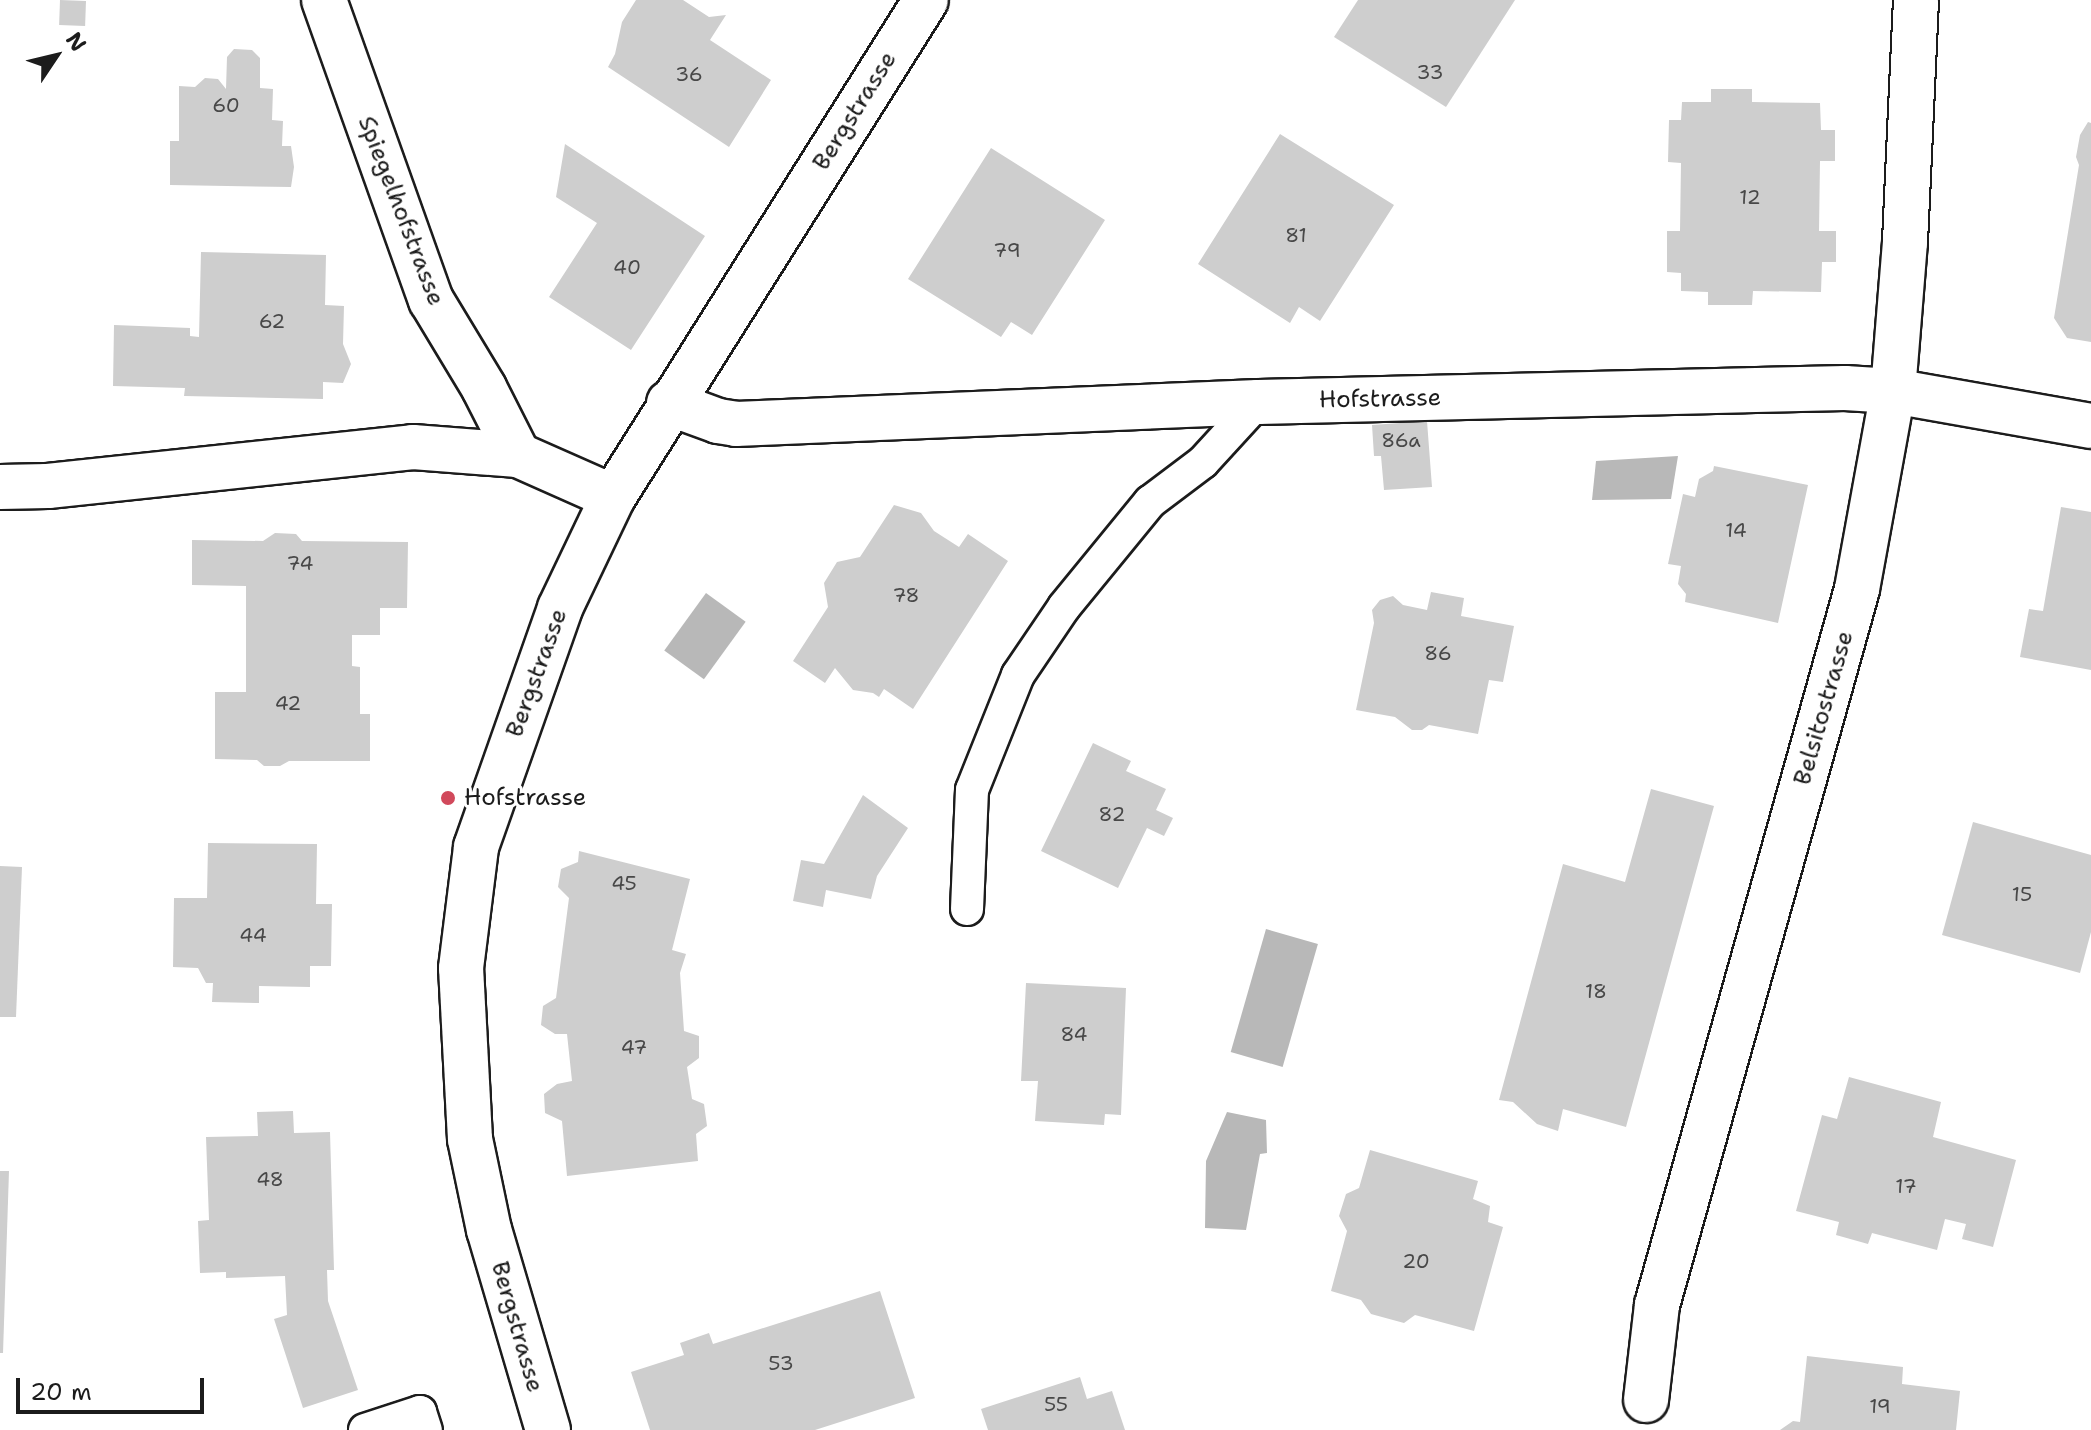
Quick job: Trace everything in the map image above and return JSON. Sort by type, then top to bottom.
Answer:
[{"type":"street","name":"Spiegelhofstrasse","points":[[324,0],[431,300],[484,388],[518,455]]},
{"type":"street","name":"Bergstrasse","points":[[548,1430],[489,1230],[470,1139],[461,968],[476,847],[560,608],[613,497],[669,403],[926,0]]},
{"type":"street","name":"Belsitostrasse","points":[[1646,1400],[1657,1305],[1857,589],[1893,391],[1905,242],[1916,0]]},
{"type":"street","name":"Hofstrasse","points":[[669,403],[736,424],[1258,402],[1845,388],[1893,391],[2091,426]]},
{"type":"street","points":[[0,487],[48,486],[413,447],[518,455],[613,497]]},
{"type":"lane","points":[[967,909],[972,790],[1018,675],[1064,607],[1150,502],[1203,462],[1258,402]]},
{"type":"lane","points":[[365,1430],[420,1412],[426,1430]]},
{"type":"shaded area","points":[[1678,456],[1671,499],[1592,500],[1596,461]]},
{"type":"shaded area","points":[[706,593],[746,622],[704,679],[664,650]]},
{"type":"shaded area","points":[[1266,929],[1318,944],[1283,1067],[1231,1052]]},
{"type":"shaded area","points":[[1227,1112],[1266,1120],[1267,1153],[1260,1154],[1246,1230],[1205,1228],[1206,1161]]},
{"type":"building","points":[[60,0],[86,1],[85,26],[59,25]]},
{"type":"building","points":[[636,0],[683,0],[709,17],[726,15],[710,40],[771,80],[729,147],[608,67],[615,54],[622,22]]},
{"type":"building","points":[[1358,0],[1515,0],[1446,107],[1334,37]]},
{"type":"building","points":[[234,49],[252,50],[260,58],[260,88],[273,89],[272,120],[283,121],[282,146],[291,146],[294,167],[291,187],[170,185],[170,141],[179,141],[179,86],[195,87],[205,78],[218,79],[226,89],[227,57]]},
{"type":"building","points":[[1711,89],[1752,89],[1752,102],[1820,103],[1821,130],[1835,130],[1835,161],[1820,161],[1819,231],[1836,231],[1836,262],[1822,262],[1821,292],[1753,291],[1752,305],[1708,305],[1708,292],[1681,291],[1681,273],[1667,272],[1667,231],[1680,231],[1681,163],[1668,162],[1669,120],[1681,120],[1682,102],[1711,102]]},
{"type":"building","points":[[2088,122],[2091,123],[2091,342],[2067,338],[2054,318],[2079,165],[2076,157],[2080,135]]},
{"type":"building","points":[[1280,134],[1394,205],[1320,321],[1299,307],[1290,323],[1198,264]]},
{"type":"building","points":[[565,144],[705,236],[631,350],[549,297],[597,223],[556,197]]},
{"type":"building","points":[[991,148],[1105,220],[1032,335],[1011,322],[1001,337],[908,279]]},
{"type":"building","points":[[201,252],[326,255],[325,305],[344,306],[343,344],[351,364],[343,383],[323,382],[323,399],[184,396],[185,388],[113,386],[114,325],[190,328],[190,336],[199,337]]},
{"type":"building","points":[[1427,421],[1432,487],[1384,490],[1381,456],[1374,456],[1372,425]]},
{"type":"building","points":[[1714,466],[1808,485],[1778,623],[1685,602],[1686,594],[1678,584],[1681,566],[1668,564],[1683,494],[1695,497],[1699,479],[1713,471]]},
{"type":"building","points":[[894,505],[921,513],[934,531],[959,547],[968,534],[1008,561],[913,709],[884,689],[879,697],[853,690],[835,668],[825,683],[793,661],[828,607],[824,583],[837,562],[860,557]]},
{"type":"building","points":[[2061,507],[2091,512],[2091,670],[2020,657],[2029,609],[2043,611]]},
{"type":"building","points":[[275,533],[296,534],[302,541],[408,542],[407,608],[380,608],[380,635],[352,635],[352,666],[360,667],[360,714],[370,714],[370,761],[289,761],[280,766],[264,766],[257,760],[215,759],[215,692],[246,692],[246,586],[192,585],[192,540],[263,541]]},
{"type":"building","points":[[1431,592],[1464,598],[1461,616],[1514,626],[1503,682],[1489,680],[1478,734],[1429,725],[1422,730],[1412,730],[1395,717],[1356,710],[1374,623],[1372,610],[1380,600],[1393,596],[1403,605],[1427,610]]},
{"type":"building","points":[[1093,743],[1131,761],[1126,771],[1166,789],[1156,810],[1173,818],[1164,836],[1147,828],[1118,888],[1041,851]]},
{"type":"building","points":[[1651,789],[1714,806],[1626,1127],[1563,1109],[1558,1131],[1537,1124],[1513,1102],[1499,1100],[1563,864],[1625,882]]},
{"type":"building","points":[[863,795],[908,828],[877,876],[871,899],[826,890],[823,907],[793,901],[801,860],[824,864]]},
{"type":"building","points":[[1973,822],[2091,855],[2091,932],[2080,973],[1942,935]]},
{"type":"building","points":[[208,843],[317,844],[316,904],[332,904],[331,966],[310,966],[310,987],[259,986],[259,1003],[212,1002],[213,983],[206,983],[198,968],[173,967],[174,898],[207,898]]},
{"type":"building","points":[[579,851],[690,879],[672,950],[686,954],[680,973],[684,1031],[699,1036],[699,1058],[687,1067],[692,1099],[704,1104],[707,1126],[696,1134],[698,1161],[567,1176],[562,1121],[545,1113],[544,1094],[557,1084],[572,1081],[567,1034],[555,1034],[541,1025],[543,1006],[556,998],[569,898],[558,887],[561,869],[578,862]]},
{"type":"building","points":[[0,866],[22,867],[16,1017],[0,1017]]},
{"type":"building","points":[[1026,983],[1126,988],[1121,1115],[1105,1114],[1104,1125],[1035,1121],[1038,1081],[1021,1081]]},
{"type":"building","points":[[1849,1077],[1941,1102],[1933,1137],[2016,1160],[1993,1247],[1962,1239],[1966,1224],[1945,1219],[1937,1250],[1872,1233],[1868,1244],[1836,1235],[1839,1222],[1796,1211],[1822,1115],[1837,1119]]},
{"type":"building","points":[[293,1111],[294,1133],[330,1132],[334,1270],[327,1270],[328,1301],[358,1390],[303,1408],[274,1319],[287,1315],[285,1276],[226,1278],[226,1272],[200,1273],[198,1221],[209,1220],[206,1137],[258,1136],[257,1112]]},
{"type":"building","points":[[1370,1150],[1478,1181],[1473,1199],[1490,1206],[1488,1222],[1503,1227],[1474,1331],[1415,1315],[1404,1323],[1371,1314],[1361,1300],[1331,1291],[1347,1231],[1339,1216],[1346,1194],[1359,1188]]},
{"type":"building","points":[[0,1171],[9,1171],[3,1353],[0,1353]]},
{"type":"building","points":[[880,1291],[915,1398],[815,1430],[650,1430],[631,1372],[684,1355],[680,1343],[709,1333],[713,1344]]},
{"type":"building","points":[[1807,1356],[1903,1367],[1902,1384],[1960,1391],[1956,1430],[1780,1430],[1793,1421],[1800,1422]]},
{"type":"building","points":[[1080,1377],[1087,1399],[1112,1391],[1125,1430],[988,1430],[981,1409]]},
{"type":"place","name":"Hofstrasse","points":[[448,798]]}]
